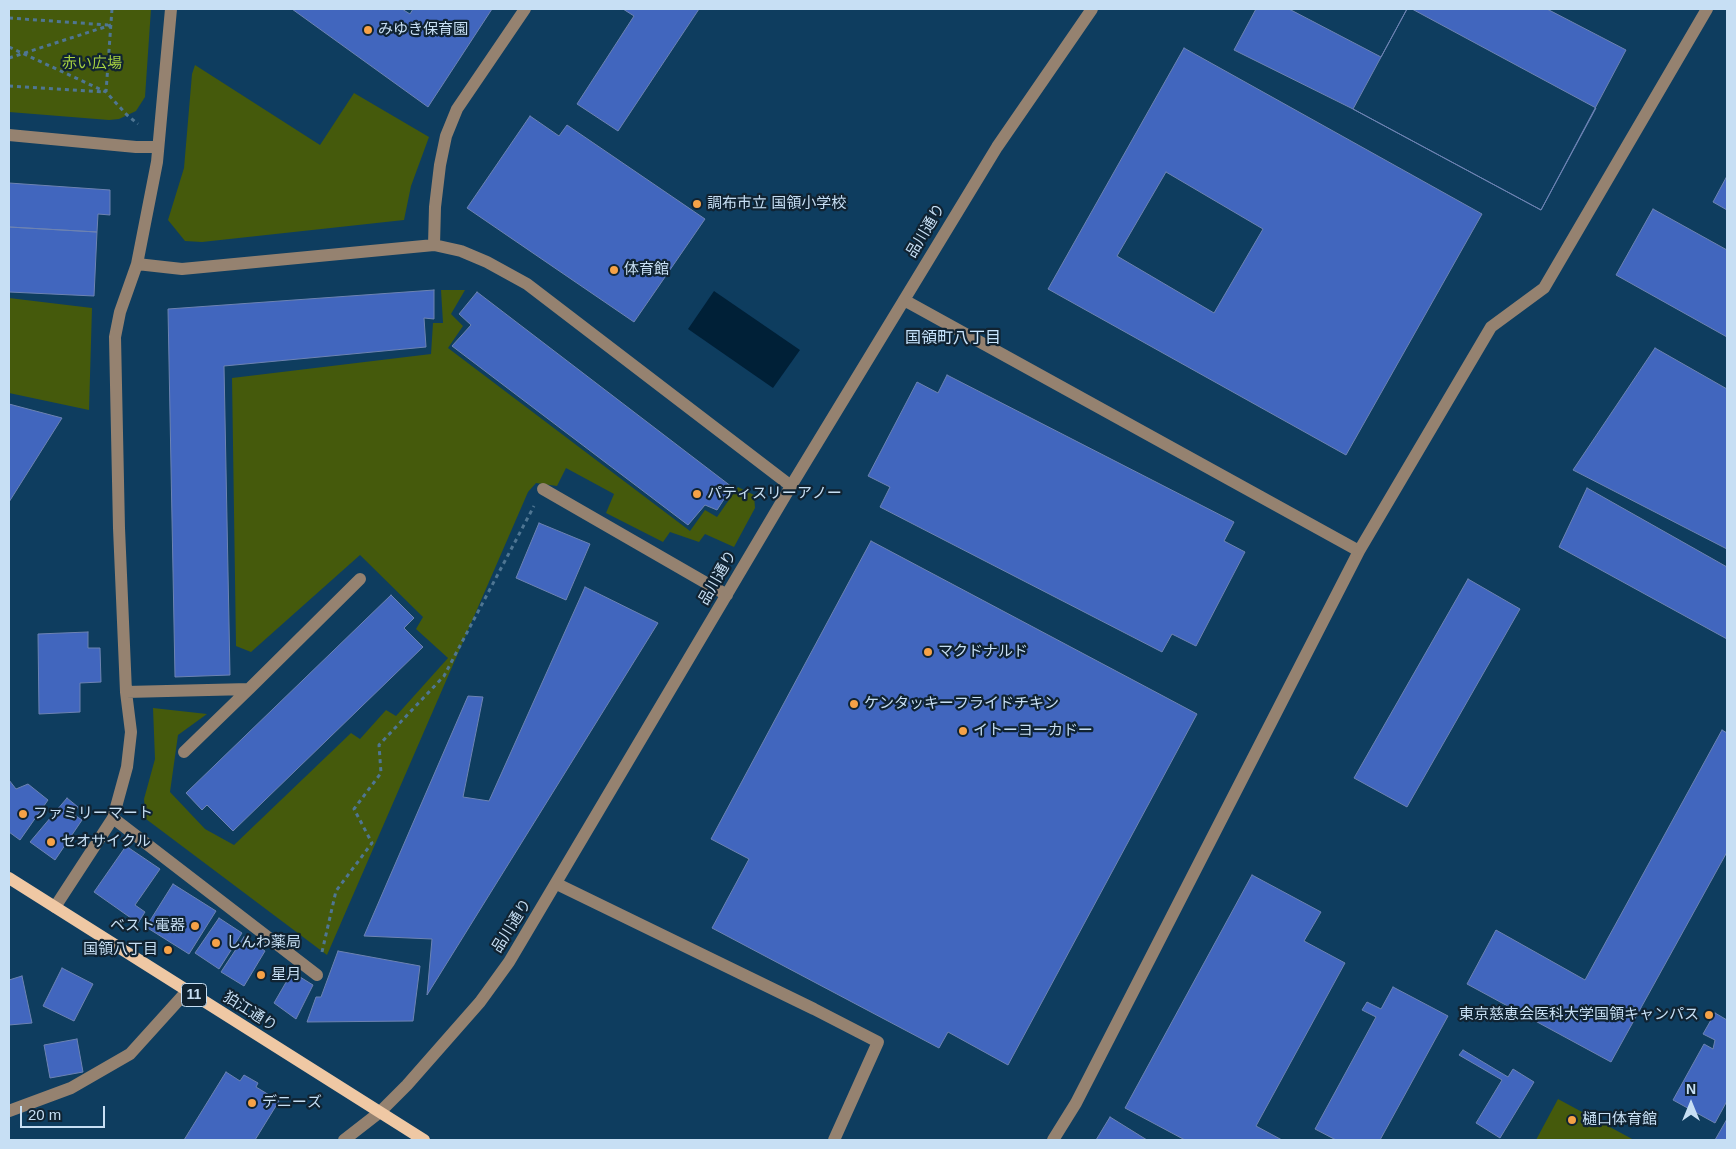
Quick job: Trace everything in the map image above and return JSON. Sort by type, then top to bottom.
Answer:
[{"type":"main road","name":"狛江通り","points":[[9,878],[424,1140]]},
{"type":"street","points":[[55,907],[113,818],[127,767],[131,732],[126,692],[119,528],[115,338],[120,312],[137,264],[157,162],[171,9]]},
{"type":"street","points":[[434,245],[435,207],[446,136],[457,109],[525,9]]},
{"type":"street","name":"品川通り","points":[[344,1140],[380,1112],[407,1085],[480,1002],[510,962],[791,486],[996,147],[1092,9]]},
{"type":"street","points":[[1053,1140],[1076,1102],[1359,552],[1491,327],[1544,288],[1707,9]]},
{"type":"street","points":[[9,135],[136,147],[158,147]]},
{"type":"street","points":[[137,264],[182,269],[434,245],[461,251],[487,262],[527,284],[791,486]]},
{"type":"street","points":[[904,300],[1359,552]]},
{"type":"street","points":[[543,489],[727,595]]},
{"type":"street","points":[[184,752],[360,579]]},
{"type":"street","points":[[126,692],[249,689]]},
{"type":"street","points":[[113,818],[317,975]]},
{"type":"street","points":[[557,884],[878,1042],[834,1140]]},
{"type":"street","points":[[9,1111],[71,1088],[130,1054],[187,991]]},
{"type":"path","points":[[106,92],[112,9]]},
{"type":"path","points":[[9,18],[111,25]]},
{"type":"path","points":[[9,58],[111,25]]},
{"type":"path","points":[[9,47],[106,92],[127,116],[138,124]]},
{"type":"path","points":[[9,86],[106,92]]},
{"type":"path","points":[[317,975],[336,891],[372,843],[354,809],[380,773],[379,745],[444,676],[543,489]]},
{"type":"green space","name":"赤い広場","points":[[9,9],[151,9],[145,97],[136,111],[119,119],[109,120],[9,112]]},
{"type":"green space","points":[[195,65],[320,145],[354,93],[429,137],[411,186],[404,220],[202,242],[185,241],[168,220],[184,168],[192,74]]},
{"type":"green space","points":[[441,290],[465,290],[451,314],[463,326],[448,348],[690,531],[705,510],[717,517],[738,487],[754,495],[755,508],[734,547],[705,534],[699,542],[670,532],[663,542],[606,513],[614,494],[566,468],[557,486],[536,483],[528,492],[327,955],[146,819],[144,799],[155,759],[153,708],[207,714],[178,735],[170,792],[205,829],[234,845],[351,733],[360,739],[386,710],[396,716],[448,658],[416,629],[423,617],[360,555],[251,652],[236,646],[232,378],[431,354],[433,323],[443,323]]},
{"type":"green space","points":[[9,298],[92,308],[89,410],[9,393]]},
{"type":"green space","name":"樋口体育館","points":[[1558,1099],[1634,1140],[1536,1140]]},
{"type":"water","points":[[714,291],[800,350],[773,388],[688,329]]},
{"type":"building","points":[[292,9],[402,9],[410,14],[413,9],[492,9],[428,107]]},
{"type":"building","points":[[623,9],[699,9],[618,131],[577,104],[634,16]]},
{"type":"building","points":[[1256,9],[1289,9],[1381,57],[1407,9],[1547,9],[1626,50],[1541,210],[1353,109],[1234,50]]},
{"type":"building","points":[[1407,9],[1412,9],[1596,108],[1541,210],[1353,109]]},
{"type":"building","points":[[1184,48],[1482,214],[1346,455],[1048,289]],"holes":[[[1166,172],[1263,229],[1214,313],[1117,256]]]},
{"type":"building","name":"体育館","points":[[530,116],[559,136],[567,125],[705,219],[634,322],[467,208]]},
{"type":"building","points":[[1727,176],[1727,210],[1713,202]]},
{"type":"building","points":[[9,183],[110,190],[110,215],[98,214],[97,232],[9,227]]},
{"type":"building","points":[[1653,209],[1727,250],[1727,337],[1616,275]]},
{"type":"building","points":[[9,227],[97,232],[94,296],[9,292]]},
{"type":"building","points":[[434,290],[434,319],[424,318],[426,347],[224,366],[230,675],[175,677],[168,309]]},
{"type":"building","points":[[477,292],[732,487],[717,510],[705,505],[688,525],[452,346],[471,325],[459,314]]},
{"type":"building","points":[[1655,348],[1727,389],[1727,549],[1573,470]]},
{"type":"building","points":[[947,375],[1234,522],[1224,541],[1245,552],[1196,646],[1172,634],[1162,652],[880,507],[890,487],[868,476],[917,382],[938,393]]},
{"type":"building","points":[[9,404],[62,418],[9,502]]},
{"type":"building","points":[[1587,488],[1727,567],[1727,639],[1559,547]]},
{"type":"building","points":[[539,523],[590,544],[566,600],[516,578]]},
{"type":"building","points":[[871,541],[1197,714],[1008,1065],[948,1032],[939,1048],[712,928],[749,859],[711,839]]},
{"type":"building","points":[[1468,579],[1520,609],[1407,807],[1354,778]]},
{"type":"building","points":[[585,587],[658,623],[427,995],[432,939],[364,936],[468,696],[483,697],[463,797],[489,801]]},
{"type":"building","points":[[391,595],[414,618],[404,628],[423,647],[233,831],[207,805],[202,810],[186,793]]},
{"type":"building","points":[[88,632],[88,648],[100,648],[101,682],[80,683],[80,712],[39,714],[38,634]]},
{"type":"building","points":[[1722,730],[1727,733],[1727,852],[1611,1062],[1467,984],[1496,930],[1585,980]]},
{"type":"building","points":[[9,780],[16,789],[28,784],[48,800],[20,840],[9,832]]},
{"type":"building","points":[[67,798],[78,807],[73,814],[82,820],[55,860],[30,842]]},
{"type":"building","points":[[126,846],[160,869],[135,905],[145,912],[138,923],[94,892]]},
{"type":"building","points":[[1252,875],[1321,912],[1304,941],[1345,963],[1256,1126],[1282,1140],[1185,1140],[1125,1108]]},
{"type":"building","points":[[173,884],[216,911],[189,954],[146,927]]},
{"type":"building","points":[[219,918],[242,933],[219,969],[195,953]]},
{"type":"building","points":[[244,937],[265,951],[244,986],[221,972]]},
{"type":"building","points":[[338,951],[420,966],[413,1021],[307,1022],[316,997],[321,997]]},
{"type":"building","points":[[62,968],[93,984],[74,1021],[43,1006]]},
{"type":"building","points":[[292,972],[313,985],[296,1019],[274,1003]]},
{"type":"building","points":[[22,976],[32,1023],[9,1025],[9,980]]},
{"type":"building","points":[[1393,987],[1448,1016],[1380,1140],[1336,1140],[1315,1129],[1376,1017],[1362,1010],[1367,1002],[1381,1009]]},
{"type":"building","points":[[1715,1013],[1727,1020],[1727,1101],[1715,1123],[1673,1100],[1704,1044],[1713,1049],[1715,1040],[1703,1034]]},
{"type":"building","points":[[77,1039],[83,1072],[50,1078],[44,1045]]},
{"type":"building","points":[[1463,1050],[1508,1077],[1513,1069],[1534,1082],[1500,1138],[1476,1123],[1502,1080],[1459,1055]]},
{"type":"building","points":[[226,1072],[240,1081],[244,1075],[258,1083],[256,1087],[279,1101],[255,1140],[184,1140]]},
{"type":"building","points":[[1110,1117],[1147,1140],[1096,1140]]},
{"type":"building","points":[[1727,1119],[1727,1140],[1715,1140]]},
{"type":"place","name":"みゆき保育園","points":[[368,30]]},
{"type":"place","name":"調布市立 国領小学校","points":[[697,204]]},
{"type":"place","name":"体育館","points":[[614,270]]},
{"type":"place","name":"パティスリーアノー","points":[[697,494]]},
{"type":"place","name":"マクドナルド","points":[[928,652]]},
{"type":"place","name":"ケンタッキーフライドチキン","points":[[854,704]]},
{"type":"place","name":"イトーヨーカドー","points":[[963,731]]},
{"type":"place","name":"ファミリーマート","points":[[23,814]]},
{"type":"place","name":"セオサイクル","points":[[51,842]]},
{"type":"place","name":"ベスト電器","points":[[195,926]]},
{"type":"place","name":"しんわ薬局","points":[[216,943]]},
{"type":"place","name":"国領八丁目","points":[[168,950]]},
{"type":"place","name":"星月","points":[[261,975]]},
{"type":"place","name":"東京慈恵会医科大学国領キャンパス","points":[[1709,1015]]},
{"type":"place","name":"デニーズ","points":[[252,1103]]},
{"type":"place","name":"樋口体育館","points":[[1572,1120]]},
{"type":"district","name":"国領町八丁目","points":[[953,339]]}]
